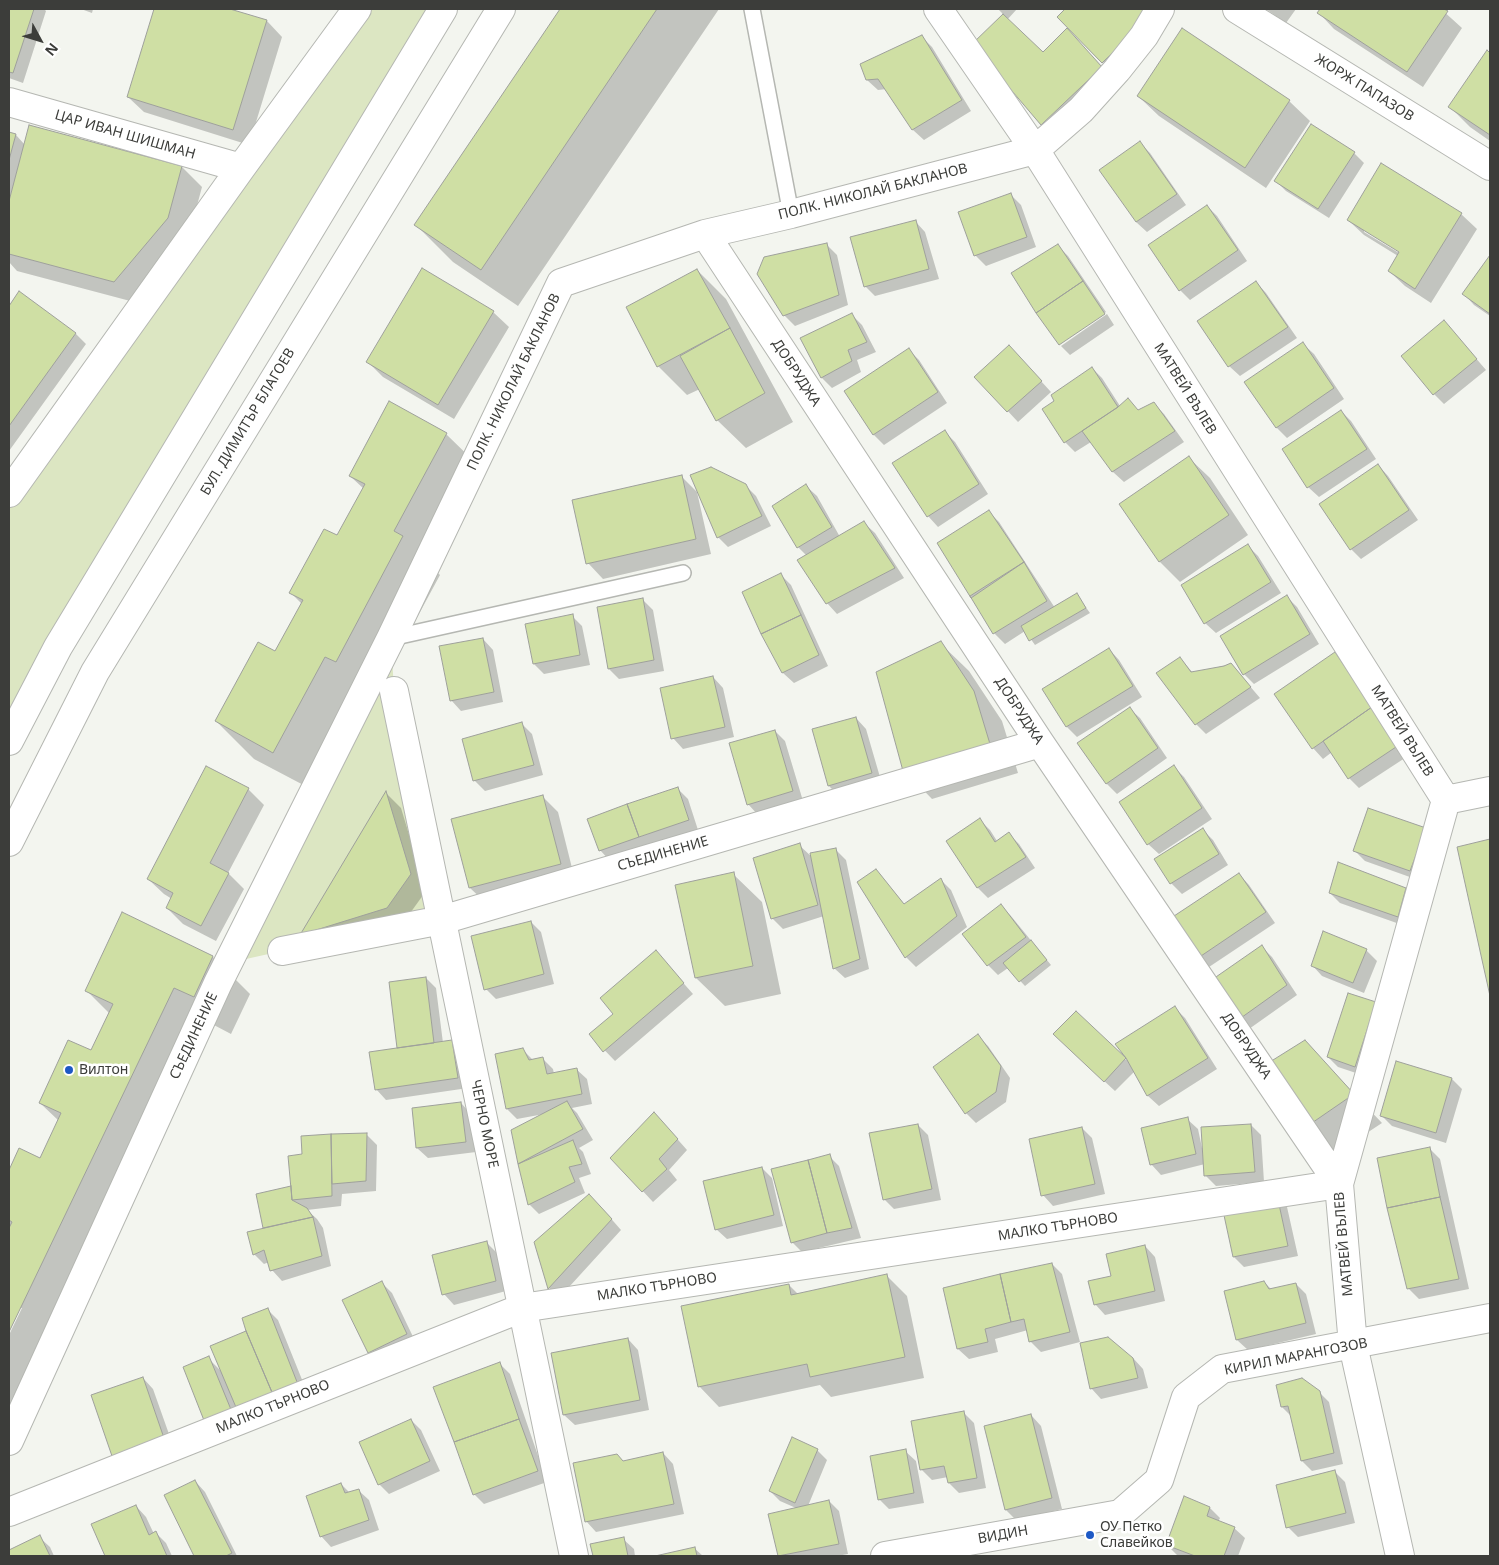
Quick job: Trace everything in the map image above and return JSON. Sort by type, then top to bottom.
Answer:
[{"type":"street","points":[[9,493],[357,9]]},
{"type":"street","points":[[9,740],[58,647],[443,9]]},
{"type":"street","name":"БУЛ. ДИМИТЪР БЛАГОЕВ","points":[[9,842],[96,672],[501,9]]},
{"type":"street","name":"МАТВЕЙ ВЪЛЕВ","points":[[938,9],[1035,150],[1446,800],[1339,1184],[1353,1344],[1400,1556]]},
{"type":"street","name":"ПОЛК. НИКОЛАЙ БАКЛАНОВ","points":[[391,638],[561,284],[705,234],[791,214],[1035,150],[1081,110],[1144,36],[1160,9]]},
{"type":"street","name":"ЖОРЖ ПАПАЗОВ","points":[[1237,9],[1490,166]]},
{"type":"street","name":"ЦАР ИВАН ШИШМАН","points":[[9,102],[241,168]]},
{"type":"street","name":"ДОБРУДЖА","points":[[705,234],[1040,743],[1339,1184]]},
{"type":"street","name":"СЪЕДИНЕНИЕ","points":[[9,1441],[218,983],[391,638]]},
{"type":"street","name":"ЧЕРНО МОРЕ","points":[[394,692],[574,1556]]},
{"type":"street","name":"СЪЕДИНЕНИЕ","points":[[282,951],[442,920],[1040,743]]},
{"type":"street","points":[[1446,800],[1490,791]]},
{"type":"street","name":"МАЛКО ТЪРНОВО","points":[[9,1512],[522,1308],[1339,1184]]},
{"type":"street","name":"КИРИЛ МАРАНГОЗОВ","points":[[1120,1514],[1159,1480],[1186,1397],[1222,1369],[1490,1318]]},
{"type":"street","name":"ВИДИН","points":[[886,1556],[1120,1514]]},
{"type":"lane","points":[[752,9],[791,214]]},
{"type":"lane","points":[[391,638],[683,573]]},
{"type":"green space","points":[[357,9],[443,9],[9,741],[9,493]]},
{"type":"green space","points":[[391,638],[394,691],[442,920],[228,963]]},
{"type":"building","points":[[9,9],[34,9],[13,73],[9,72]]},
{"type":"building","points":[[154,9],[230,9],[267,20],[233,130],[127,97]]},
{"type":"building","points":[[560,9],[657,9],[481,270],[414,225]]},
{"type":"building","points":[[1065,9],[1142,9],[1150,16],[1102,63],[1057,17]]},
{"type":"building","points":[[1320,9],[1444,9],[1448,11],[1407,72],[1317,13]]},
{"type":"building","points":[[1003,14],[1043,52],[1067,28],[1102,67],[1041,125],[972,44]]},
{"type":"building","points":[[1182,28],[1290,100],[1245,168],[1137,96]]},
{"type":"building","points":[[922,35],[962,100],[912,130],[878,79],[866,80],[860,64]]},
{"type":"building","points":[[1487,50],[1490,53],[1490,135],[1448,107]]},
{"type":"building","points":[[1311,124],[1355,152],[1318,209],[1274,181]]},
{"type":"building","points":[[29,125],[182,166],[168,218],[114,282],[9,254],[9,201]]},
{"type":"building","points":[[9,132],[16,134],[9,160]]},
{"type":"building","points":[[1140,141],[1177,194],[1136,222],[1099,170]]},
{"type":"building","points":[[1381,163],[1462,213],[1415,289],[1388,271],[1399,252],[1347,220]]},
{"type":"building","points":[[1011,193],[1027,237],[974,256],[958,212]]},
{"type":"building","points":[[1207,205],[1238,250],[1179,291],[1148,245]]},
{"type":"building","points":[[916,220],[929,269],[864,287],[850,237]]},
{"type":"building","points":[[827,243],[839,295],[783,316],[757,274],[764,257]]},
{"type":"building","points":[[1058,244],[1083,281],[1036,313],[1011,273]]},
{"type":"building","points":[[1490,255],[1490,314],[1462,294]]},
{"type":"building","points":[[422,268],[494,311],[438,405],[366,362]]},
{"type":"building","points":[[697,269],[730,328],[657,367],[626,307]]},
{"type":"building","points":[[1083,281],[1105,314],[1059,345],[1036,313]]},
{"type":"building","points":[[1256,281],[1288,327],[1228,367],[1197,321]]},
{"type":"building","points":[[19,291],[76,333],[9,426],[9,306]]},
{"type":"building","points":[[852,313],[867,342],[848,350],[852,361],[821,378],[800,338]]},
{"type":"building","points":[[1444,320],[1477,359],[1433,395],[1401,356]]},
{"type":"building","points":[[730,328],[765,393],[716,421],[680,356]]},
{"type":"building","points":[[1303,342],[1334,388],[1276,428],[1244,382]]},
{"type":"building","points":[[1009,345],[1042,381],[1007,412],[974,377]]},
{"type":"building","points":[[909,348],[938,392],[873,435],[844,391]]},
{"type":"building","points":[[1092,367],[1118,407],[1064,443],[1042,409],[1054,401],[1051,395]]},
{"type":"building","points":[[1128,398],[1138,410],[1154,402],[1175,431],[1112,472],[1082,431]]},
{"type":"building","points":[[389,401],[447,433],[394,531],[403,536],[336,662],[325,657],[273,753],[215,721],[258,642],[275,651],[303,600],[289,593],[324,529],[337,535],[365,484],[349,476]]},
{"type":"building","points":[[1341,410],[1367,449],[1307,488],[1282,449]]},
{"type":"building","points":[[945,430],[979,484],[927,517],[892,463]]},
{"type":"building","points":[[1189,456],[1229,515],[1159,562],[1119,504]]},
{"type":"building","points":[[1378,464],[1409,510],[1350,550],[1319,504]]},
{"type":"building","points":[[711,467],[746,484],[762,516],[717,538],[690,475]]},
{"type":"building","points":[[682,475],[696,539],[586,564],[572,500]]},
{"type":"building","points":[[806,484],[832,527],[797,548],[772,506]]},
{"type":"building","points":[[989,510],[1024,562],[971,598],[937,543]]},
{"type":"building","points":[[864,521],[895,568],[826,604],[797,560]]},
{"type":"building","points":[[1248,544],[1271,582],[1204,624],[1181,585]]},
{"type":"building","points":[[1024,562],[1047,601],[993,634],[970,596]]},
{"type":"building","points":[[781,573],[801,615],[761,634],[742,592]]},
{"type":"building","points":[[1077,593],[1086,608],[1029,641],[1021,626]]},
{"type":"building","points":[[1287,595],[1310,634],[1243,675],[1220,636]]},
{"type":"building","points":[[643,598],[654,660],[608,669],[597,607]]},
{"type":"building","points":[[573,614],[580,655],[533,664],[525,624]]},
{"type":"building","points":[[801,615],[819,655],[782,673],[761,634]]},
{"type":"building","points":[[483,638],[494,692],[450,701],[439,646]]},
{"type":"building","points":[[941,641],[974,691],[990,744],[903,771],[876,672]]},
{"type":"building","points":[[1109,648],[1133,686],[1066,727],[1042,689]]},
{"type":"building","points":[[1335,652],[1372,707],[1312,749],[1274,694]]},
{"type":"building","points":[[1180,657],[1191,672],[1231,663],[1251,687],[1195,725],[1156,673]]},
{"type":"building","points":[[713,676],[725,727],[671,739],[660,688]]},
{"type":"building","points":[[1130,707],[1158,748],[1106,784],[1077,743]]},
{"type":"building","points":[[1372,707],[1399,745],[1348,779],[1323,741]]},
{"type":"building","points":[[856,717],[872,773],[828,786],[812,729]]},
{"type":"building","points":[[522,722],[534,765],[473,781],[462,739]]},
{"type":"building","points":[[775,730],[793,791],[747,805],[729,743]]},
{"type":"building","points":[[1174,765],[1202,808],[1147,845],[1119,802]]},
{"type":"building","points":[[206,766],[249,788],[210,863],[229,873],[201,926],[166,908],[173,893],[147,879]]},
{"type":"building","points":[[678,787],[689,820],[639,837],[627,804]]},
{"type":"building","points":[[386,791],[411,874],[387,908],[300,935]]},
{"type":"building","points":[[543,795],[561,864],[469,888],[451,819]]},
{"type":"building","points":[[627,804],[639,837],[599,851],[587,819]]},
{"type":"building","points":[[1368,808],[1426,828],[1410,871],[1353,851]]},
{"type":"building","points":[[980,818],[995,842],[1009,832],[1026,857],[977,888],[946,841]]},
{"type":"building","points":[[1203,828],[1219,854],[1170,884],[1154,859]]},
{"type":"building","points":[[1490,839],[1490,996],[1457,847]]},
{"type":"building","points":[[800,843],[818,905],[771,919],[753,858]]},
{"type":"building","points":[[836,848],[860,959],[833,969],[810,853]]},
{"type":"building","points":[[1338,862],[1406,888],[1398,917],[1329,893]]},
{"type":"building","points":[[876,869],[904,904],[941,878],[957,916],[905,958],[857,882]]},
{"type":"building","points":[[734,872],[753,966],[695,978],[675,885]]},
{"type":"building","points":[[1239,873],[1266,912],[1198,958],[1171,918]]},
{"type":"building","points":[[1001,904],[1026,937],[987,966],[962,934]]},
{"type":"building","points":[[122,912],[213,956],[194,997],[174,988],[9,1332],[9,1228],[12,1222],[9,1220],[9,1170],[19,1148],[40,1158],[61,1113],[39,1103],[68,1040],[91,1050],[113,1004],[85,991]]},
{"type":"building","points":[[531,921],[544,974],[484,990],[471,936]]},
{"type":"building","points":[[1323,931],[1367,949],[1353,983],[1311,966]]},
{"type":"building","points":[[1031,940],[1047,960],[1019,982],[1003,963]]},
{"type":"building","points":[[1262,945],[1287,985],[1238,1020],[1213,979]]},
{"type":"building","points":[[656,950],[684,983],[603,1052],[589,1034],[613,1014],[600,998]]},
{"type":"building","points":[[426,977],[434,1043],[397,1048],[389,982]]},
{"type":"building","points":[[1348,993],[1376,1002],[1355,1067],[1327,1057]]},
{"type":"building","points":[[1175,1006],[1208,1058],[1147,1096],[1126,1058],[1115,1044]]},
{"type":"building","points":[[1076,1011],[1126,1058],[1104,1082],[1053,1034]]},
{"type":"building","points":[[978,1034],[1001,1066],[996,1092],[965,1114],[933,1067]]},
{"type":"building","points":[[452,1040],[458,1078],[375,1090],[369,1052]]},
{"type":"building","points":[[1305,1040],[1354,1094],[1306,1127],[1265,1065]]},
{"type":"building","points":[[523,1048],[529,1060],[543,1057],[547,1074],[577,1068],[582,1094],[506,1109],[495,1054]]},
{"type":"building","points":[[1396,1061],[1452,1078],[1436,1133],[1380,1116]]},
{"type":"building","points":[[567,1101],[583,1129],[518,1164],[511,1130]]},
{"type":"building","points":[[461,1102],[466,1142],[416,1148],[412,1108]]},
{"type":"building","points":[[654,1112],[678,1139],[659,1159],[667,1169],[642,1192],[610,1158]]},
{"type":"building","points":[[1188,1117],[1196,1154],[1150,1165],[1141,1128]]},
{"type":"building","points":[[918,1124],[932,1189],[883,1200],[869,1133]]},
{"type":"building","points":[[1251,1124],[1255,1172],[1204,1176],[1201,1127]]},
{"type":"building","points":[[1082,1127],[1095,1184],[1041,1196],[1029,1139]]},
{"type":"building","points":[[367,1133],[366,1181],[332,1184],[331,1134]]},
{"type":"building","points":[[331,1134],[332,1196],[292,1200],[288,1156],[302,1154],[301,1136]]},
{"type":"building","points":[[573,1140],[582,1164],[569,1167],[575,1182],[528,1205],[518,1164]]},
{"type":"building","points":[[1430,1147],[1440,1197],[1387,1208],[1377,1158]]},
{"type":"building","points":[[830,1154],[852,1228],[827,1233],[808,1160]]},
{"type":"building","points":[[808,1160],[827,1233],[791,1243],[771,1169]]},
{"type":"building","points":[[762,1167],[774,1215],[715,1230],[703,1181]]},
{"type":"building","points":[[291,1186],[292,1200],[307,1208],[313,1217],[263,1228],[256,1194]]},
{"type":"building","points":[[589,1194],[612,1219],[548,1289],[534,1242]]},
{"type":"building","points":[[1277,1195],[1288,1246],[1233,1257],[1222,1206]]},
{"type":"building","points":[[1440,1197],[1459,1279],[1407,1289],[1387,1208]]},
{"type":"building","points":[[313,1217],[322,1256],[270,1271],[264,1250],[253,1255],[247,1232]]},
{"type":"building","points":[[487,1241],[496,1281],[442,1295],[432,1255]]},
{"type":"building","points":[[1145,1245],[1155,1291],[1094,1305],[1088,1281],[1111,1276],[1106,1254]]},
{"type":"building","points":[[1052,1263],[1070,1332],[1029,1342],[1024,1319],[1011,1322],[1000,1274]]},
{"type":"building","points":[[887,1274],[905,1357],[810,1377],[807,1364],[698,1387],[681,1306],[789,1284],[791,1295]]},
{"type":"building","points":[[1000,1274],[1011,1322],[985,1329],[988,1342],[957,1349],[943,1288]]},
{"type":"building","points":[[382,1281],[407,1334],[368,1353],[342,1300]]},
{"type":"building","points":[[1264,1281],[1269,1289],[1296,1283],[1306,1323],[1236,1340],[1224,1291]]},
{"type":"building","points":[[268,1308],[299,1387],[274,1397],[242,1318]]},
{"type":"building","points":[[246,1331],[274,1397],[238,1412],[210,1346]]},
{"type":"building","points":[[1108,1337],[1133,1358],[1138,1378],[1090,1389],[1080,1343]]},
{"type":"building","points":[[628,1338],[640,1400],[563,1415],[551,1353]]},
{"type":"building","points":[[209,1356],[232,1412],[205,1423],[183,1367]]},
{"type":"building","points":[[500,1362],[519,1419],[454,1442],[433,1387]]},
{"type":"building","points":[[143,1377],[165,1441],[113,1459],[91,1395]]},
{"type":"building","points":[[1302,1378],[1320,1391],[1334,1453],[1301,1461],[1288,1406],[1281,1407],[1276,1385]]},
{"type":"building","points":[[964,1411],[977,1478],[948,1483],[944,1466],[920,1470],[911,1421]]},
{"type":"building","points":[[1031,1414],[1052,1498],[1005,1510],[984,1426]]},
{"type":"building","points":[[411,1419],[430,1461],[378,1485],[359,1442]]},
{"type":"building","points":[[519,1419],[538,1471],[473,1495],[454,1442]]},
{"type":"building","points":[[792,1437],[818,1449],[795,1503],[769,1491]]},
{"type":"building","points":[[906,1449],[914,1493],[878,1500],[870,1456]]},
{"type":"building","points":[[663,1452],[674,1504],[585,1522],[573,1463],[617,1454],[623,1461]]},
{"type":"building","points":[[1335,1470],[1346,1513],[1286,1528],[1276,1485]]},
{"type":"building","points":[[195,1480],[232,1553],[226,1556],[194,1556],[164,1495]]},
{"type":"building","points":[[341,1483],[345,1493],[359,1489],[369,1520],[320,1537],[306,1496]]},
{"type":"building","points":[[1184,1496],[1210,1507],[1207,1516],[1235,1527],[1224,1556],[1195,1556],[1166,1545]]},
{"type":"building","points":[[829,1500],[839,1544],[778,1556],[768,1514]]},
{"type":"building","points":[[136,1505],[149,1535],[156,1531],[167,1556],[105,1556],[91,1524]]},
{"type":"building","points":[[40,1535],[50,1556],[9,1556],[9,1550]]},
{"type":"building","points":[[624,1537],[628,1556],[593,1556],[590,1544]]},
{"type":"building","points":[[695,1547],[697,1556],[655,1556]]},
{"type":"place","name":"Вилтон","points":[[69,1070]]},
{"type":"place","name":"ОУ Петко Славейков","points":[[1090,1535]]}]
